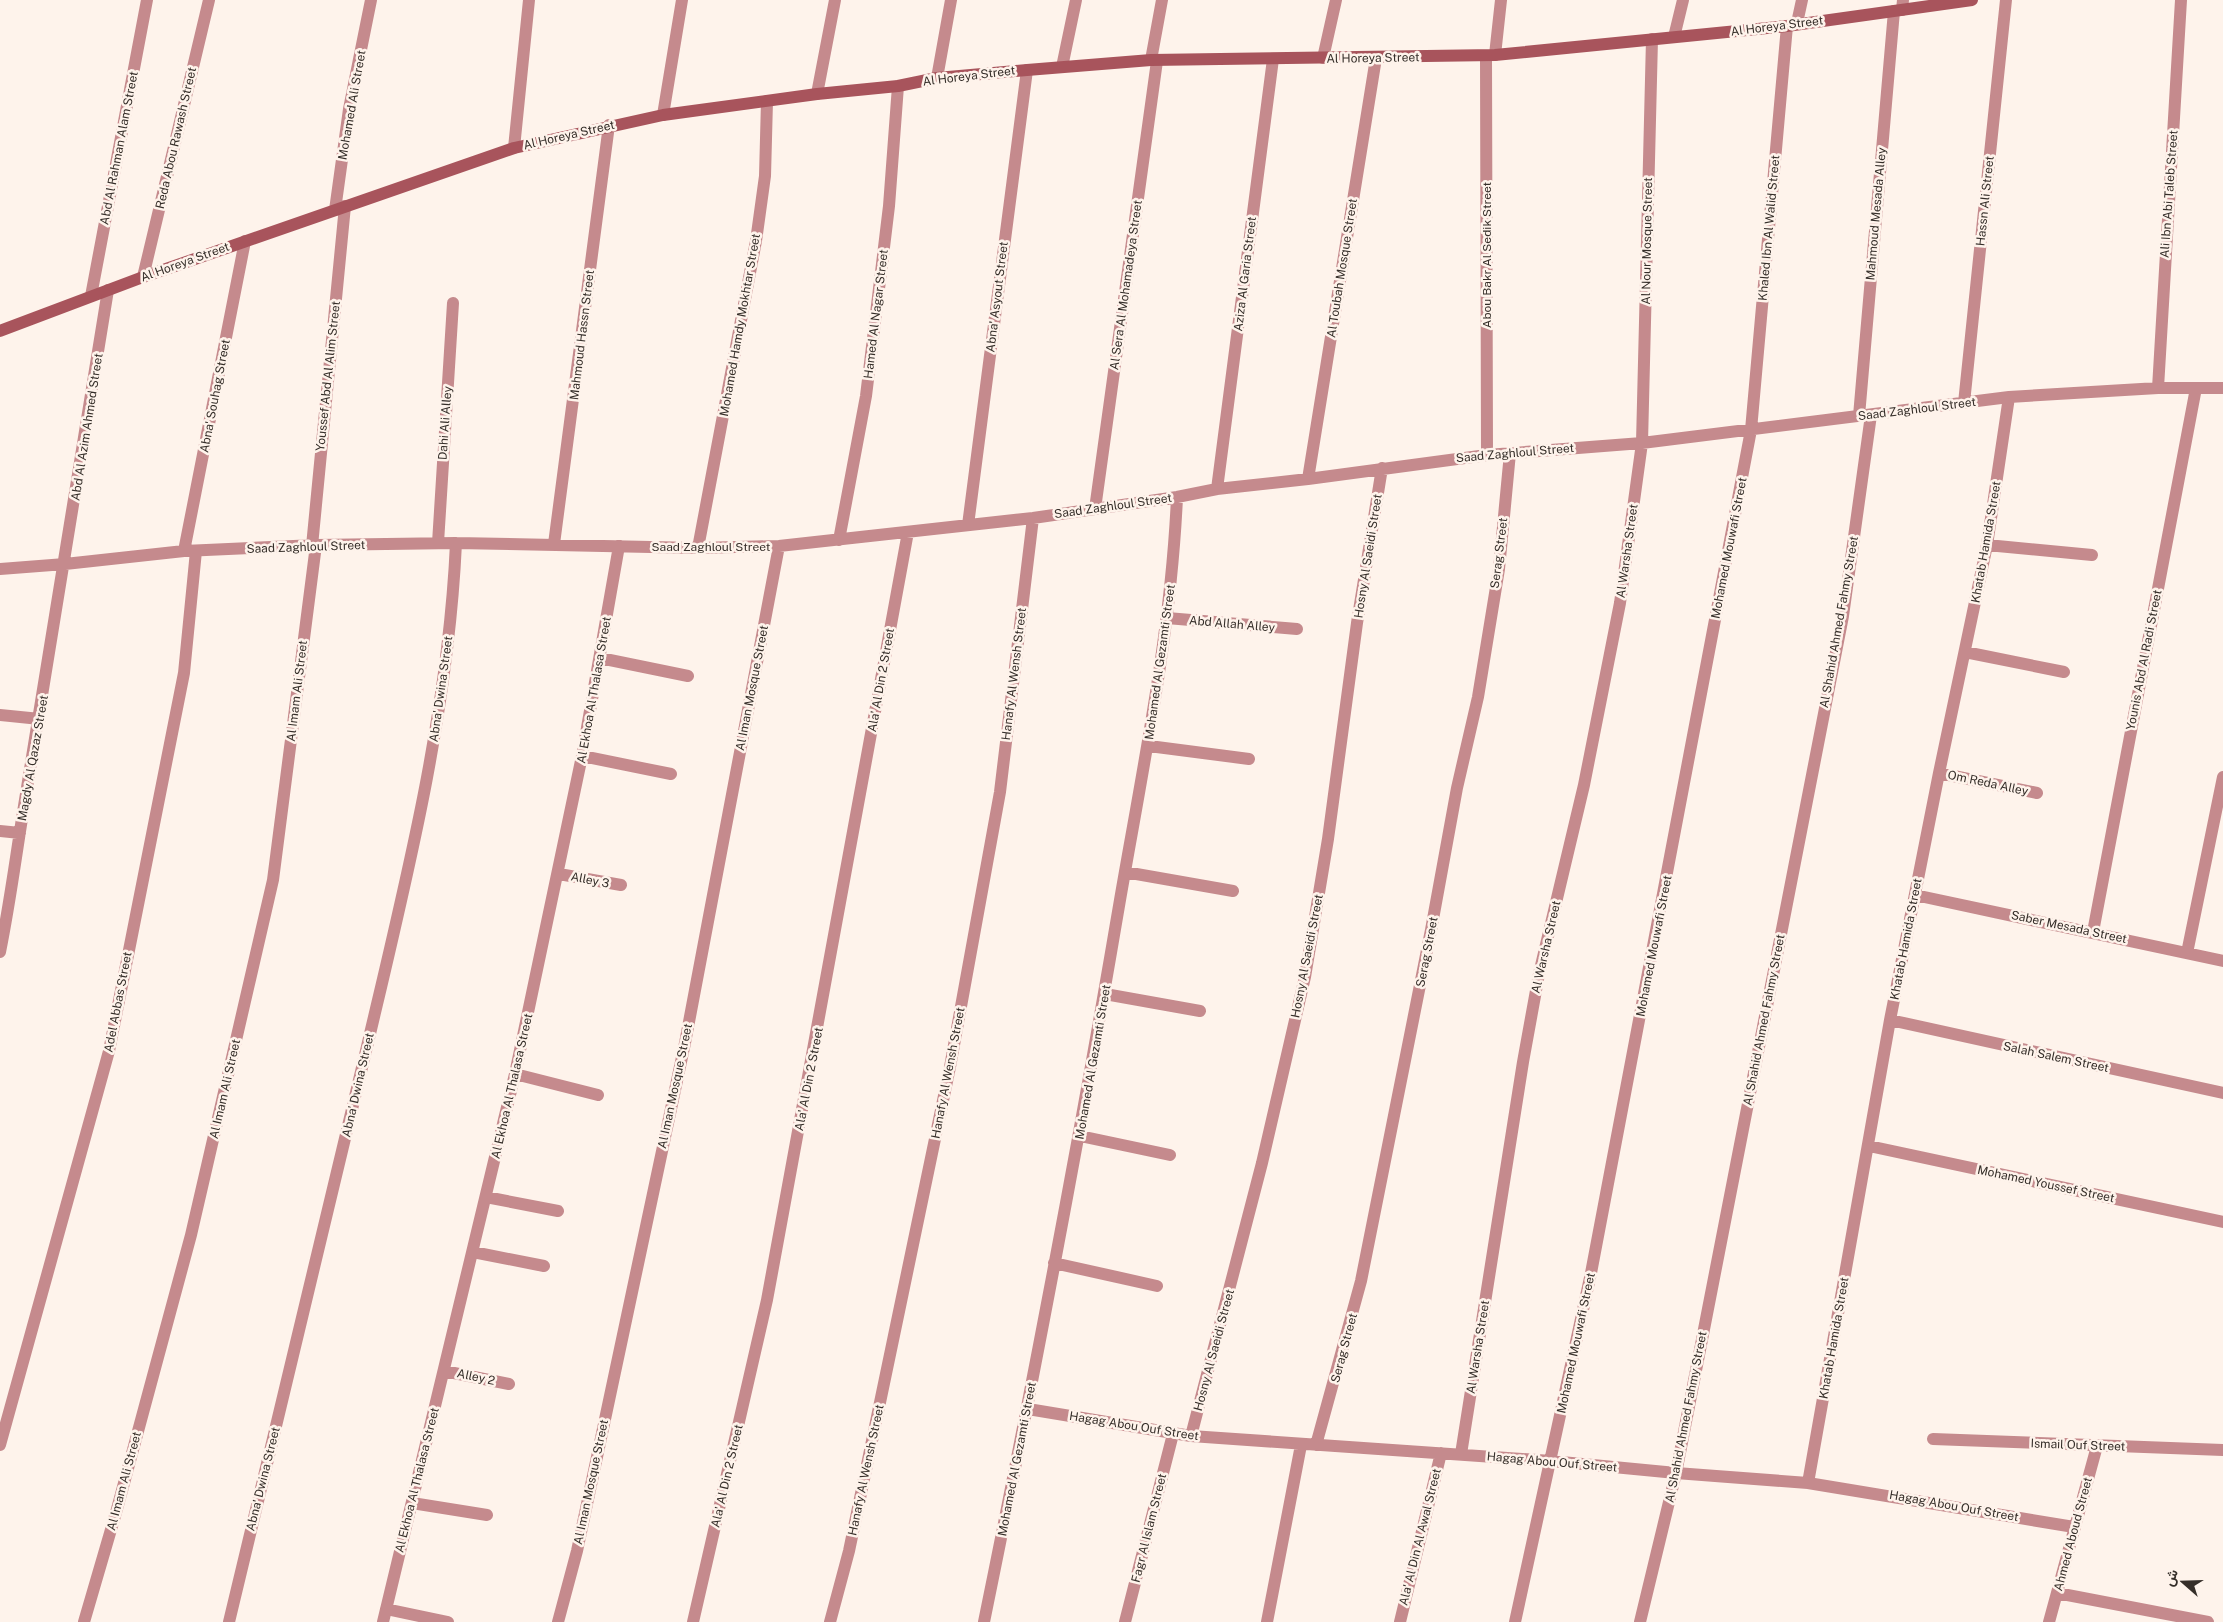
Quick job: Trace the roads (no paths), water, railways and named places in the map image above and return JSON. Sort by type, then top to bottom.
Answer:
[{"type":"street","name":"Abd Al Rahman Alam Street","points":[[91,296],[147,0]]},
{"type":"street","name":"Reda Abou Rawash Street","points":[[143,277],[209,0]]},
{"type":"street","name":"Mohamed Ali Street","points":[[340,208],[349,109],[371,0]]},
{"type":"street","points":[[514,148],[529,0]]},
{"type":"street","points":[[662,115],[682,0]]},
{"type":"street","points":[[816,94],[835,0]]},
{"type":"street","points":[[937,78],[951,0]]},
{"type":"street","points":[[1062,67],[1076,0]]},
{"type":"street","name":"Al Sera Al Mohamadeya Street","points":[[1095,509],[1162,0]]},
{"type":"street","points":[[1323,58],[1336,0]]},
{"type":"street","name":"Abou Bakr Al Sedik Street","points":[[1487,455],[1490,56],[1501,0]]},
{"type":"street","points":[[1674,37],[1683,0]]},
{"type":"street","name":"Khaled Ibn Al Walid Street","points":[[1751,430],[1792,25],[1802,0]]},
{"type":"street","name":"Al Horeya Street","points":[[0,331],[245,240],[514,148],[662,115],[816,94],[898,86],[937,78],[1062,67],[1154,61],[1490,56],[1792,25],[1899,7],[1972,0]]},
{"type":"street","name":"Hassn Ali Street","points":[[1964,402],[2006,0]]},
{"type":"street","name":"Ali Ibn Abi Taleb Street","points":[[2158,388],[2181,0]]},
{"type":"street","name":"Mahmoud Mesada Alley","points":[[1865,416],[1899,7]]},
{"type":"street","name":"Al Nour Mosque Street","points":[[1642,443],[1652,39]]},
{"type":"street","name":"Al Toubah Mosque Street","points":[[1308,479],[1376,58]]},
{"type":"street","name":"Aziza Al Garia Street","points":[[1216,489],[1273,59]]},
{"type":"street","name":"Abna' Asyout Street","points":[[968,525],[1026,70]]},
{"type":"street","name":"Hamed Al Nagar Street","points":[[839,540],[866,396],[889,206],[898,86]]},
{"type":"street","name":"Mohamed Hamdy Mokhtar Street","points":[[698,548],[756,241],[765,176],[767,101]]},
{"type":"street","name":"Mahmoud Hassn Street","points":[[554,544],[609,126]]},
{"type":"street","name":"Youssef Abd Al Alim Street","points":[[314,546],[340,208]]},
{"type":"street","name":"Abna' Souhag Street","points":[[190,551],[245,240]]},
{"type":"street","name":"Abd Al Azim Ahmed Street","points":[[65,564],[108,290]]},
{"type":"street","name":"Dahi Ali Alley","points":[[438,543],[453,303]]},
{"type":"street","name":"Saad Zaghloul Street","points":[[0,569],[190,551],[314,546],[438,543],[698,548],[779,546],[1032,518],[1177,498],[1216,489],[1308,479],[1510,452],[1642,443],[2009,397],[2158,388],[2223,388]]},
{"type":"street","name":"Younis Abd Al Radi Street","points":[[2093,932],[2196,388]]},
{"type":"street","name":"Khatab Hamida Street","points":[[1808,1483],[1890,1020],[1987,545],[2009,397]]},
{"type":"street","name":"Al Shahid Ahmed Fahmy Street","points":[[1640,1622],[1676,1473],[1843,616],[1865,416]]},
{"type":"street","name":"Mohamed Mouwafi Street","points":[[1515,1622],[1590,1273],[1751,430]]},
{"type":"street","name":"Al Warsha Street","points":[[1461,1454],[1523,1062],[1539,974],[1584,785],[1620,603],[1642,443]]},
{"type":"street","name":"Serag Street","points":[[1316,1445],[1361,1281],[1431,930],[1457,788],[1478,697],[1498,569],[1510,452]]},
{"type":"street","name":"Hosny Al Saeidi Street","points":[[1191,1436],[1262,1163],[1305,977],[1328,840],[1357,623],[1382,468]]},
{"type":"street","name":"Mohamed Al Gezamti Street","points":[[984,1622],[1028,1409],[1054,1263],[1080,1136],[1125,872],[1149,746],[1175,548],[1177,498]]},
{"type":"street","name":"Hanafy Al Wensh Street","points":[[830,1622],[850,1551],[953,1047],[1000,792],[1032,518]]},
{"type":"street","name":"Ala' Al Din 2 Street","points":[[693,1622],[767,1300],[908,532]]},
{"type":"street","name":"Abna' Dwina Street","points":[[229,1622],[413,853],[442,701],[453,604],[456,543]]},
{"type":"street","points":[[1987,545],[2092,556]]},
{"type":"street","name":"Al Imam Ali Street","points":[[84,1622],[117,1509],[191,1235],[273,880],[314,546]]},
{"type":"street","name":"Al Ekhoa Al Thalasa Street","points":[[383,1622],[516,1074],[559,874],[619,546]]},
{"type":"street","name":"Al Iman Mosque Street","points":[[558,1622],[576,1551],[685,1044],[779,546]]},
{"type":"street","name":"Adel Abbas Street","points":[[0,1445],[109,1051],[184,673],[190,551]]},
{"type":"street","name":"Magdy Al Qazaz Street","points":[[0,952],[65,564]]},
{"type":"street","name":"Abd Allah Alley","points":[[1167,618],[1297,629]]},
{"type":"street","points":[[1965,652],[2064,672]]},
{"type":"street","points":[[600,658],[688,676]]},
{"type":"street","points":[[0,715],[40,719]]},
{"type":"street","points":[[1149,746],[1249,759]]},
{"type":"street","points":[[582,756],[671,774]]},
{"type":"street","name":"Om Reda Alley","points":[[1939,773],[2036,793]]},
{"type":"street","points":[[2187,953],[2223,777]]},
{"type":"street","points":[[0,830],[20,833]]},
{"type":"street","points":[[1125,872],[1233,891]]},
{"type":"street","name":"Alley 3","points":[[559,874],[621,885]]},
{"type":"street","name":"Saber Mesada Street","points":[[1916,894],[2223,961]]},
{"type":"street","points":[[1104,994],[1200,1011]]},
{"type":"street","name":"Salah Salem Street","points":[[1890,1020],[2223,1093]]},
{"type":"street","points":[[516,1074],[598,1095]]},
{"type":"street","points":[[1080,1136],[1170,1156]]},
{"type":"street","name":"Mohamed Youssef Street","points":[[1869,1146],[2223,1222]]},
{"type":"street","points":[[486,1197],[558,1211]]},
{"type":"street","points":[[473,1252],[544,1266]]},
{"type":"street","points":[[1054,1263],[1157,1286]]},
{"type":"street","name":"Alley 2","points":[[444,1370],[508,1384]]},
{"type":"street","name":"Hagag Abou Ouf Street","points":[[1028,1409],[1191,1436],[1301,1445],[1441,1452],[1808,1483],[2074,1527]]},
{"type":"street","name":"Fagr Al Islam Street","points":[[1125,1622],[1173,1434]]},
{"type":"street","name":"Ismail Ouf Street","points":[[1933,1439],[2223,1450]]},
{"type":"street","points":[[1266,1622],[1301,1445]]},
{"type":"street","name":"Ahmed Aboud Street","points":[[2049,1622],[2097,1446]]},
{"type":"street","name":"Ala' Al Din Al Awal Street","points":[[1400,1622],[1441,1452]]},
{"type":"street","points":[[412,1503],[487,1515]]},
{"type":"street","points":[[2057,1593],[2208,1622]]},
{"type":"street","points":[[386,1609],[448,1622]]}]
